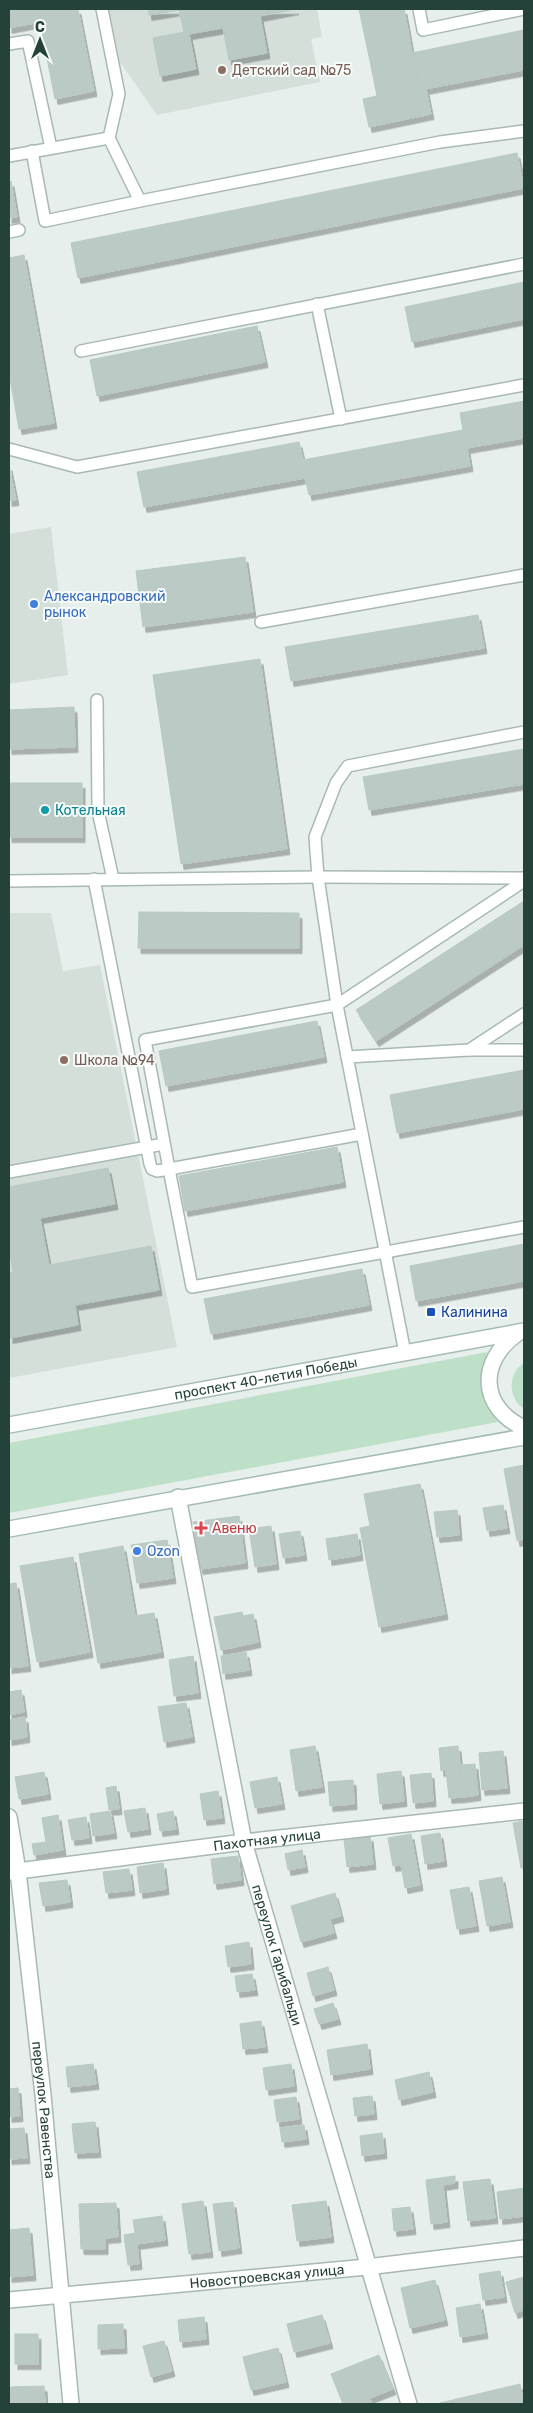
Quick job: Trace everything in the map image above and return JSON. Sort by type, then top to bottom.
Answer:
[{"type":"street","name":"проспект 40-летия Победы","points":[[9,1425],[522,1332]]},
{"type":"street","points":[[522,1332],[499,1349],[490,1368],[490,1390],[494,1402],[504,1417],[524,1428]]},
{"type":"street","points":[[9,1529],[524,1437]]},
{"type":"street","name":"переулок Гарибальди","points":[[178,1498],[244,1842],[367,2267],[409,2404]]},
{"type":"street","name":"Пахотная улица","points":[[14,1872],[244,1842],[524,1811]]},
{"type":"street","name":"переулок Равенства","points":[[9,1817],[63,2295],[71,2404]]},
{"type":"street","name":"Новостроевская улица","points":[[9,2300],[367,2267],[524,2248]]},
{"type":"lane","points":[[102,9],[119,94],[109,138],[140,201]]},
{"type":"lane","points":[[418,9],[423,30],[524,9]]},
{"type":"lane","points":[[9,44],[28,41],[51,148]]},
{"type":"lane","points":[[32,151],[45,221],[440,142],[524,130]]},
{"type":"lane","points":[[9,156],[109,138]]},
{"type":"lane","points":[[82,351],[524,264]]},
{"type":"lane","points":[[318,304],[341,419]]},
{"type":"lane","points":[[9,450],[77,467],[524,385]]},
{"type":"lane","points":[[261,622],[524,574]]},
{"type":"lane","points":[[97,700],[98,811],[113,879]]},
{"type":"lane","points":[[405,1354],[337,1005],[318,877],[315,837],[336,783],[348,766],[524,732]]},
{"type":"lane","points":[[9,881],[318,877],[524,879]]},
{"type":"lane","points":[[94,879],[152,1169],[157,1171],[362,1134]]},
{"type":"lane","points":[[524,879],[337,1005],[145,1040],[192,1287],[524,1227]]},
{"type":"lane","points":[[469,1050],[524,1014]]},
{"type":"lane","points":[[347,1057],[469,1050],[524,1050]]},
{"type":"lane","points":[[9,1172],[164,1144]]},
{"type":"shaded area","name":"Детский сад №75","points":[[107,9],[317,9],[322,37],[311,39],[320,82],[157,115],[117,58]]},
{"type":"shaded area","name":"Александровский рынок","points":[[51,527],[68,675],[9,684],[9,534]]},
{"type":"shaded area","name":"Школа №94","points":[[9,913],[51,913],[63,971],[100,965],[177,1347],[9,1378]]},
{"type":"green space","points":[[487,1352],[483,1372],[483,1389],[492,1413],[498,1422],[9,1513],[9,1443]]},
{"type":"green space","points":[[524,1363],[524,1409],[519,1405],[512,1393],[512,1379],[518,1367]]},
{"type":"building","points":[[9,9],[78,9],[94,91],[55,99],[40,22],[9,28]]},
{"type":"building","points":[[148,9],[296,9],[260,16],[267,53],[229,60],[223,28],[189,34],[196,69],[160,76],[153,38],[184,32],[179,10],[149,15]]},
{"type":"building","points":[[359,9],[404,9],[412,53],[370,61]]},
{"type":"building","points":[[524,30],[524,70],[420,90],[412,53]]},
{"type":"building","points":[[412,53],[420,90],[426,89],[431,114],[369,127],[363,99],[377,96],[370,61]]},
{"type":"building","points":[[517,153],[524,188],[78,278],[71,243]]},
{"type":"building","points":[[11,181],[17,217],[9,218],[9,182]]},
{"type":"building","points":[[24,255],[54,423],[19,429],[9,373],[9,258]]},
{"type":"building","points":[[524,282],[524,319],[412,342],[405,307]]},
{"type":"building","points":[[257,326],[265,362],[97,396],[90,360]]},
{"type":"building","points":[[524,401],[524,438],[467,448],[470,466],[309,495],[305,478],[144,507],[137,472],[299,442],[303,460],[463,430],[460,413]]},
{"type":"building","points":[[9,465],[16,500],[9,501]]},
{"type":"building","points":[[245,557],[253,612],[143,627],[136,571]]},
{"type":"building","points":[[478,615],[484,648],[291,681],[285,647]]},
{"type":"building","points":[[260,659],[287,849],[181,864],[153,675]]},
{"type":"building","points":[[74,707],[75,747],[9,749],[9,710]]},
{"type":"building","points":[[524,749],[524,784],[369,810],[363,777]]},
{"type":"building","name":"Котельная","points":[[9,783],[82,783],[82,837],[9,837]]},
{"type":"building","points":[[524,901],[524,945],[376,1041],[356,1010]]},
{"type":"building","points":[[139,912],[299,913],[299,948],[138,948]]},
{"type":"building","points":[[317,1021],[324,1057],[166,1086],[159,1051]]},
{"type":"building","points":[[524,1070],[524,1109],[397,1133],[390,1095]]},
{"type":"building","points":[[337,1147],[343,1182],[185,1211],[179,1176]]},
{"type":"building","points":[[108,1168],[115,1204],[40,1218],[49,1265],[151,1246],[159,1290],[75,1305],[78,1325],[10,1338],[9,1273],[13,1272],[9,1247],[9,1187]]},
{"type":"building","points":[[524,1244],[524,1281],[416,1301],[410,1266]]},
{"type":"building","points":[[362,1269],[369,1305],[211,1334],[204,1299]]},
{"type":"building","points":[[524,1465],[524,1539],[517,1541],[504,1469]]},
{"type":"building","points":[[420,1484],[445,1614],[379,1627],[360,1528],[370,1526],[364,1494]]},
{"type":"building","points":[[503,1505],[507,1528],[487,1531],[483,1508]]},
{"type":"building","points":[[457,1510],[459,1535],[437,1537],[434,1512]]},
{"type":"building","points":[[239,1516],[245,1563],[200,1569],[193,1522]]},
{"type":"building","points":[[271,1526],[276,1564],[255,1567],[249,1529]]},
{"type":"building","points":[[300,1531],[304,1555],[283,1558],[279,1534]]},
{"type":"building","points":[[357,1534],[360,1555],[329,1560],[326,1539]]},
{"type":"building","points":[[167,1540],[173,1578],[137,1583],[131,1545]]},
{"type":"building","points":[[123,1546],[135,1616],[154,1613],[161,1652],[98,1663],[79,1554]]},
{"type":"building","points":[[73,1557],[90,1652],[37,1662],[20,1566]]},
{"type":"building","points":[[16,1583],[28,1666],[9,1668],[9,1584]]},
{"type":"building","points":[[242,1612],[243,1616],[253,1614],[258,1642],[221,1650],[214,1617]]},
{"type":"building","points":[[246,1652],[249,1670],[223,1674],[221,1656]]},
{"type":"building","points":[[193,1656],[198,1693],[174,1696],[169,1660]]},
{"type":"building","points":[[21,1690],[24,1712],[9,1715],[9,1692]]},
{"type":"building","points":[[186,1703],[192,1737],[164,1742],[158,1707]]},
{"type":"building","points":[[25,1717],[27,1737],[9,1740],[9,1720]]},
{"type":"building","points":[[315,1746],[322,1787],[296,1791],[290,1750]]},
{"type":"building","points":[[458,1746],[463,1797],[449,1798],[446,1770],[441,1771],[439,1748]]},
{"type":"building","points":[[503,1751],[507,1788],[482,1790],[479,1753]]},
{"type":"building","points":[[475,1764],[478,1795],[463,1797],[460,1765]]},
{"type":"building","points":[[401,1771],[404,1801],[380,1804],[377,1774]]},
{"type":"building","points":[[44,1772],[48,1794],[19,1799],[15,1777]]},
{"type":"building","points":[[431,1773],[433,1801],[413,1803],[410,1775]]},
{"type":"building","points":[[277,1777],[282,1804],[255,1808],[250,1782]]},
{"type":"building","points":[[353,1780],[354,1804],[330,1806],[328,1782]]},
{"type":"building","points":[[116,1786],[119,1809],[109,1810],[106,1788]]},
{"type":"building","points":[[218,1791],[222,1818],[204,1820],[200,1794]]},
{"type":"building","points":[[145,1808],[148,1829],[128,1832],[124,1811]]},
{"type":"building","points":[[110,1811],[114,1833],[93,1836],[90,1814]]},
{"type":"building","points":[[173,1811],[176,1829],[160,1831],[157,1814]]},
{"type":"building","points":[[58,1815],[63,1850],[34,1855],[32,1844],[46,1842],[42,1818]]},
{"type":"building","points":[[86,1817],[89,1838],[72,1840],[68,1820]]},
{"type":"building","points":[[524,1821],[524,1867],[521,1868],[513,1823]]},
{"type":"building","points":[[440,1833],[444,1861],[425,1864],[421,1836]]},
{"type":"building","points":[[411,1834],[420,1885],[405,1888],[401,1865],[393,1866],[388,1838]]},
{"type":"building","points":[[370,1836],[373,1864],[347,1867],[344,1839]]},
{"type":"building","points":[[302,1850],[305,1867],[288,1870],[285,1854]]},
{"type":"building","points":[[238,1856],[241,1880],[214,1884],[211,1859]]},
{"type":"building","points":[[163,1863],[166,1889],[140,1893],[137,1867]]},
{"type":"building","points":[[129,1869],[132,1890],[106,1893],[103,1872]]},
{"type":"building","points":[[502,1877],[510,1922],[487,1926],[479,1881]]},
{"type":"building","points":[[67,1880],[70,1902],[43,1906],[39,1883]]},
{"type":"building","points":[[469,1887],[476,1926],[457,1929],[450,1890]]},
{"type":"building","points":[[335,1893],[341,1916],[330,1919],[334,1933],[301,1942],[291,1906]]},
{"type":"building","points":[[249,1942],[251,1964],[228,1967],[225,1946]]},
{"type":"building","points":[[328,1967],[334,1990],[313,1996],[307,1973]]},
{"type":"building","points":[[252,1974],[255,1990],[237,1992],[235,1976]]},
{"type":"building","points":[[333,2003],[338,2019],[319,2024],[314,2009]]},
{"type":"building","points":[[261,2021],[265,2047],[243,2049],[240,2024]]},
{"type":"building","points":[[367,2044],[370,2069],[331,2075],[327,2050]]},
{"type":"building","points":[[93,2064],[96,2084],[68,2087],[66,2067]]},
{"type":"building","points":[[291,2064],[294,2086],[266,2090],[263,2068]]},
{"type":"building","points":[[429,2072],[433,2092],[399,2100],[395,2080]]},
{"type":"building","points":[[18,2088],[20,2116],[9,2117],[9,2089]]},
{"type":"building","points":[[372,2096],[374,2114],[355,2116],[353,2098]]},
{"type":"building","points":[[296,2097],[299,2119],[277,2122],[274,2100]]},
{"type":"building","points":[[95,2122],[98,2152],[75,2153],[72,2124]]},
{"type":"building","points":[[304,2125],[306,2139],[282,2142],[280,2128]]},
{"type":"building","points":[[24,2128],[27,2158],[9,2159],[9,2129]]},
{"type":"building","points":[[382,2133],[384,2153],[362,2156],[360,2136]]},
{"type":"building","points":[[455,2176],[455,2183],[443,2185],[447,2222],[431,2224],[426,2180]]},
{"type":"building","points":[[490,2179],[495,2218],[468,2221],[463,2182]]},
{"type":"building","points":[[524,2188],[524,2216],[500,2219],[497,2192]]},
{"type":"building","points":[[203,2201],[210,2252],[189,2254],[182,2204]]},
{"type":"building","points":[[326,2201],[331,2237],[297,2241],[292,2205]]},
{"type":"building","points":[[233,2202],[239,2248],[219,2251],[213,2204]]},
{"type":"building","points":[[116,2203],[118,2237],[105,2238],[105,2249],[81,2249],[79,2204]]},
{"type":"building","points":[[410,2207],[413,2229],[394,2231],[392,2209]]},
{"type":"building","points":[[162,2216],[165,2240],[137,2244],[139,2264],[128,2265],[124,2235],[135,2233],[133,2220]]},
{"type":"building","points":[[29,2228],[33,2275],[9,2277],[9,2230]]},
{"type":"building","points":[[500,2271],[504,2297],[483,2300],[479,2274]]},
{"type":"building","points":[[524,2277],[524,2310],[515,2313],[506,2282]]},
{"type":"building","points":[[435,2280],[445,2320],[410,2328],[401,2288]]},
{"type":"building","points":[[480,2304],[485,2333],[460,2337],[456,2308]]},
{"type":"building","points":[[322,2315],[330,2343],[294,2352],[287,2324]]},
{"type":"building","points":[[204,2317],[206,2339],[180,2342],[178,2320]]},
{"type":"building","points":[[123,2324],[124,2348],[98,2349],[98,2325]]},
{"type":"building","points":[[15,2334],[38,2334],[38,2364],[15,2364]]},
{"type":"building","points":[[164,2341],[172,2371],[151,2377],[143,2346]]},
{"type":"building","points":[[278,2348],[286,2382],[251,2390],[243,2357]]},
{"type":"building","points":[[379,2355],[393,2389],[370,2398],[372,2404],[343,2404],[331,2374]]},
{"type":"building","points":[[520,2384],[524,2404],[440,2403]]},
{"type":"building","points":[[44,2386],[45,2404],[11,2404],[10,2387]]},
{"type":"place","name":"Детский сад №75","points":[[222,70]]},
{"type":"place","name":"Александровский рынок","points":[[34,604]]},
{"type":"place","name":"Котельная","points":[[45,810]]},
{"type":"place","name":"Школа №94","points":[[64,1060]]},
{"type":"place","name":"Калинина","points":[[431,1312]]},
{"type":"place","name":"Авеню","points":[[201,1528]]},
{"type":"place","name":"Ozon","points":[[137,1551]]}]
